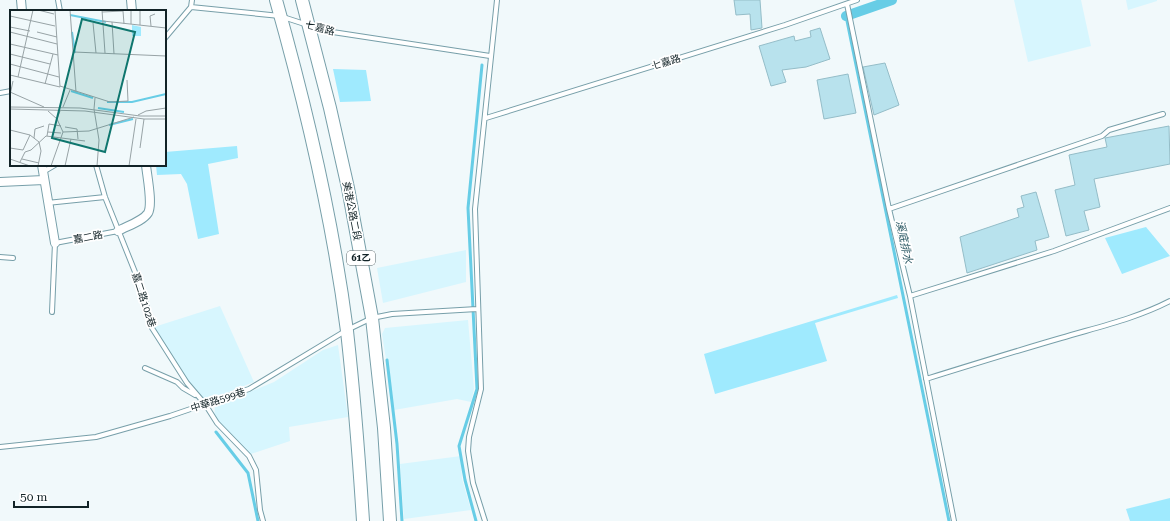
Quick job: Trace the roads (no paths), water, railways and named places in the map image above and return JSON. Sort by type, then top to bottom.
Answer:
[{"type":"main road","name":"61乙","points":[[276,0],[318,172],[347,330],[363,521]]},
{"type":"main road","name":"美港公路二段","points":[[302,0],[345,173],[372,318],[384,428],[390,521]]},
{"type":"street","points":[[21,0],[22,10]]},
{"type":"street","points":[[131,0],[132,10]]},
{"type":"street","name":"嘉二路","points":[[118,231],[142,218],[148,213],[150,204],[146,166]]},
{"type":"street","points":[[0,182],[43,172],[47,203],[55,243]]},
{"type":"lane","points":[[58,0],[60,10]]},
{"type":"lane","points":[[166,37],[191,7],[192,0]]},
{"type":"lane","points":[[485,521],[473,483],[468,451],[469,437],[481,389],[477,309],[475,209],[486,118],[490,56],[497,0]]},
{"type":"lane","name":"七嘉路","points":[[486,118],[785,25],[858,0]]},
{"type":"lane","points":[[846,4],[889,209],[910,296],[954,521]]},
{"type":"lane","name":"七嘉路","points":[[191,7],[280,16],[326,31],[490,56]]},
{"type":"lane","points":[[0,93],[10,91]]},
{"type":"lane","points":[[889,209],[1102,136],[1109,130],[1163,114]]},
{"type":"lane","points":[[43,172],[53,166]]},
{"type":"lane","name":"嘉二路102巷","points":[[96,166],[105,197],[143,292],[152,328],[161,345],[197,396],[205,404],[217,423],[250,456],[256,470],[260,510],[263,521]]},
{"type":"lane","points":[[47,203],[105,197]]},
{"type":"lane","points":[[910,296],[1054,251],[1170,208]]},
{"type":"lane","name":"嘉二路","points":[[55,243],[118,231]]},
{"type":"lane","points":[[52,312],[55,243]]},
{"type":"lane","points":[[0,256],[13,258]]},
{"type":"lane","points":[[926,379],[1106,326],[1151,311],[1170,301]]},
{"type":"lane","name":"中華路599巷","points":[[0,447],[96,437],[249,389],[347,330],[372,318],[392,314],[477,309]]},
{"type":"lane","points":[[145,368],[177,382],[183,388],[197,396]]},
{"type":"waterway","name":"溪底排水","points":[[846,16],[892,0]]},
{"type":"waterway","name":"溪底排水","points":[[846,16],[949,521]]},
{"type":"waterway","points":[[476,521],[465,480],[459,446],[477,389],[468,208],[482,65]]},
{"type":"waterway","points":[[387,360],[397,444],[402,521]]},
{"type":"waterway","points":[[216,432],[248,473],[258,521]]}]
